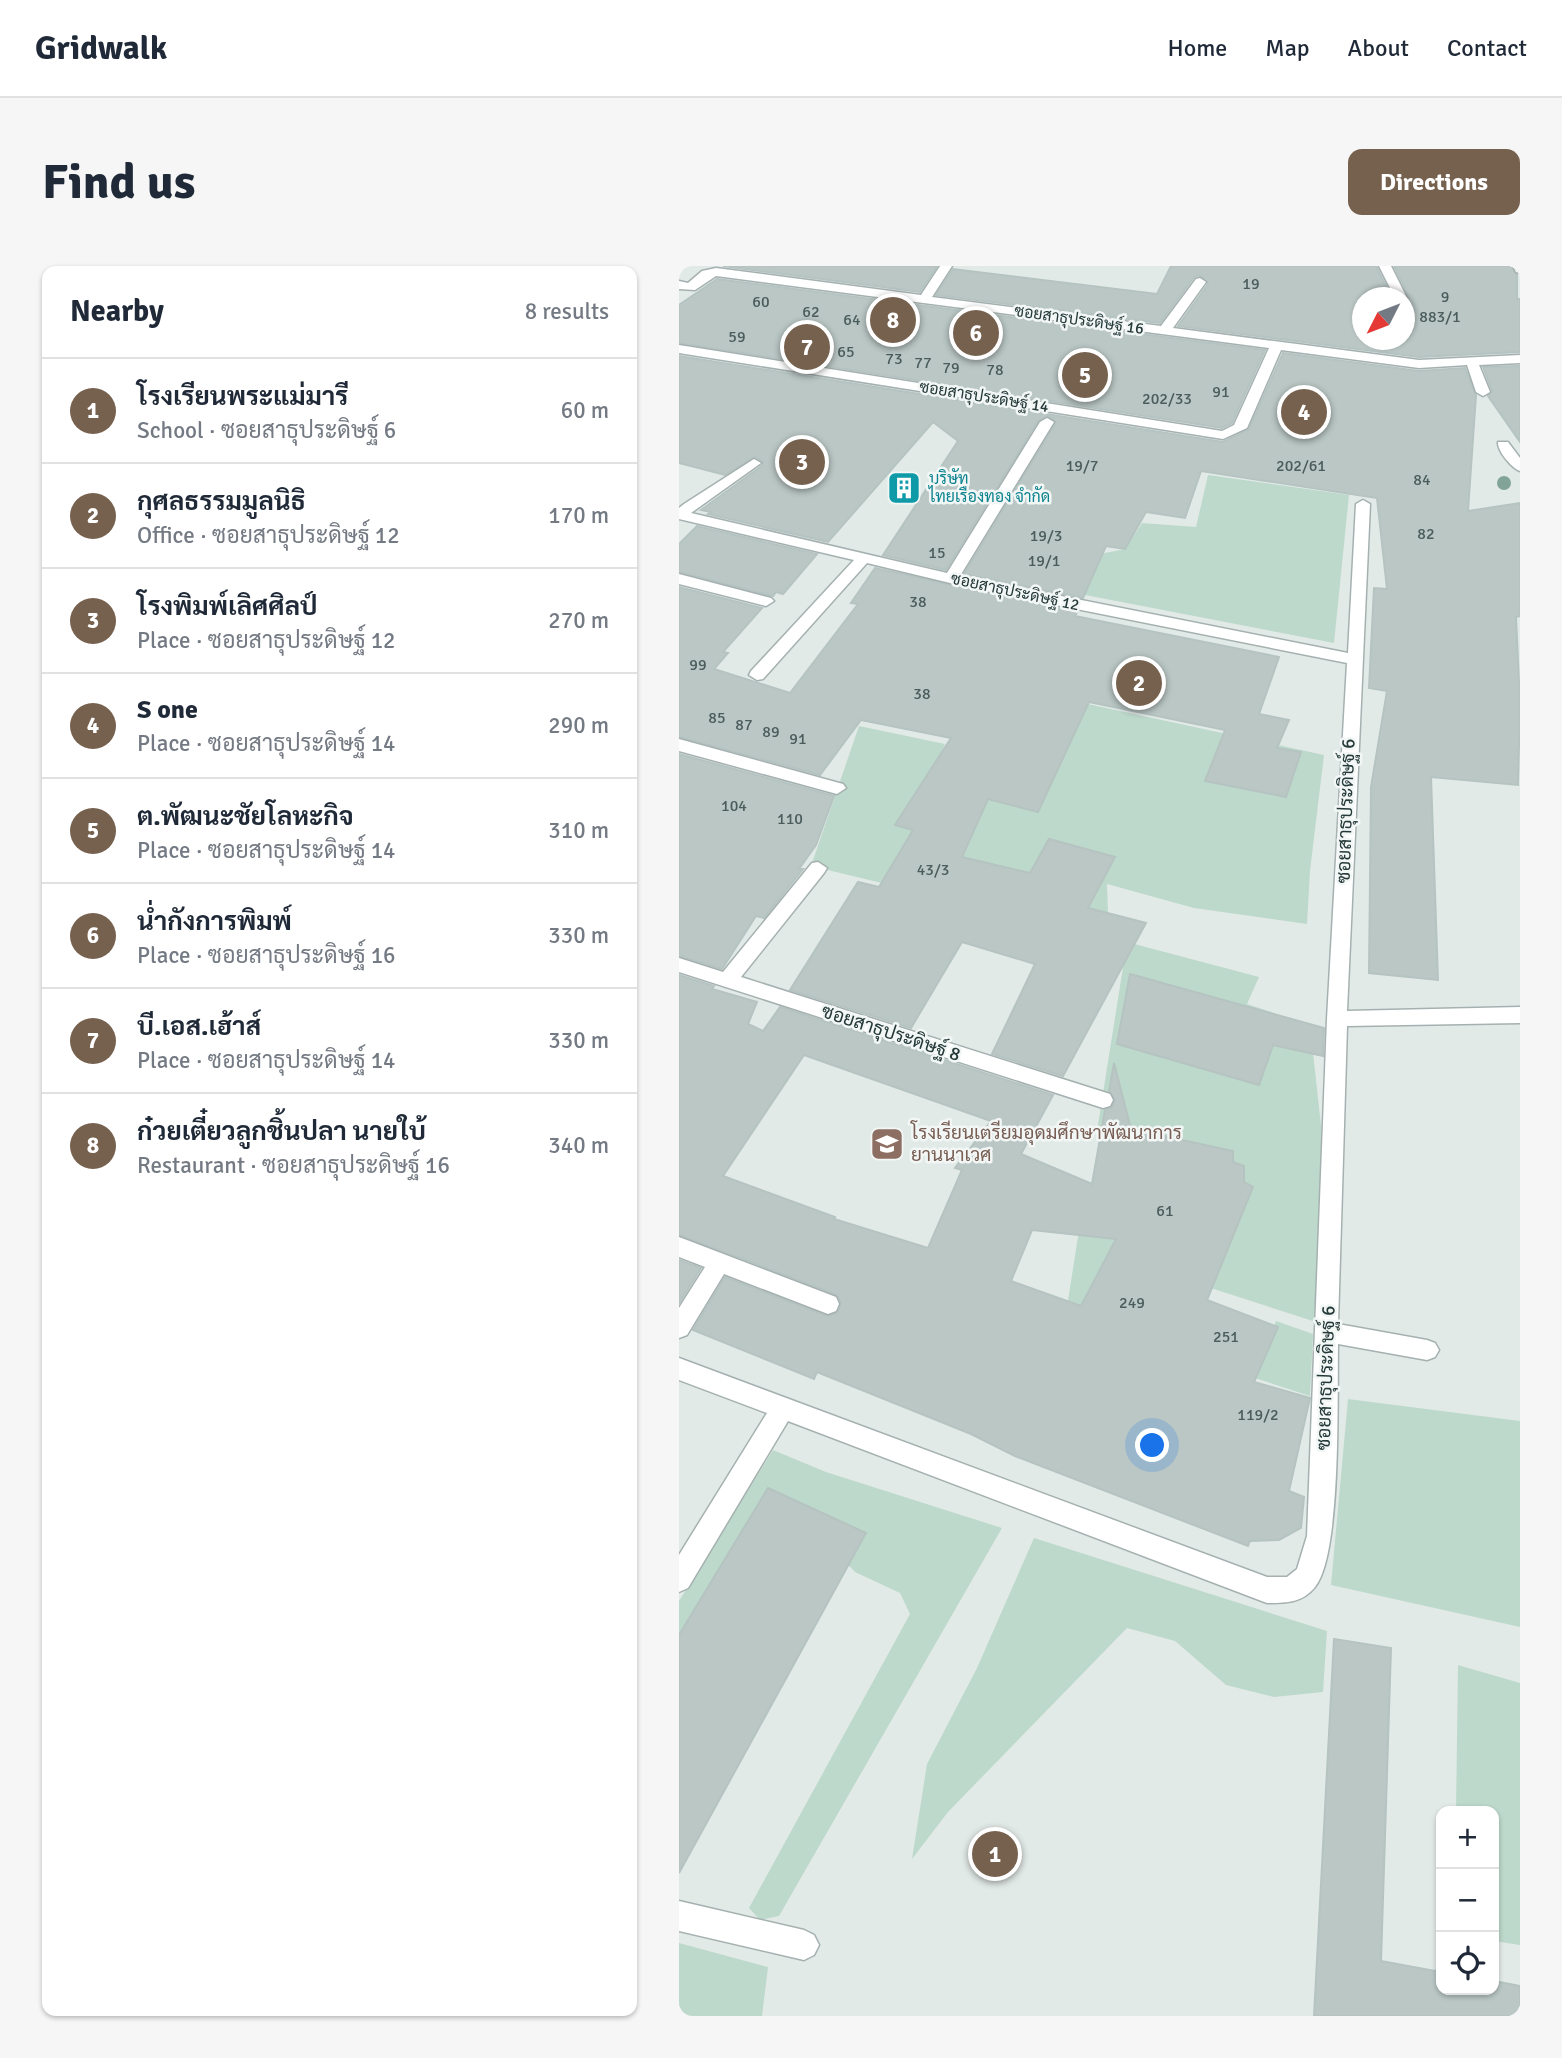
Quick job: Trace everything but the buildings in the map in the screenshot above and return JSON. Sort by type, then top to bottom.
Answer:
[{"type":"street","points":[[923,299],[946,266]]},
{"type":"street","points":[[1385,266],[1396,287]]},
{"type":"street","name":"ซอยสาธุประดิษฐ์ 16","points":[[679,296],[685,286],[706,274],[716,272],[1419,364],[1520,359]]},
{"type":"street","points":[[1164,331],[1200,282]]},
{"type":"street","name":"ซอยสาธุประดิษฐ์ 14","points":[[679,349],[1223,435],[1240,428],[1276,346]]},
{"type":"street","points":[[1471,360],[1483,393]]},
{"type":"street","points":[[951,578],[1047,422]]},
{"type":"street","points":[[1503,445],[1520,467]]},
{"type":"street","points":[[682,519],[697,498],[742,474],[754,463]]},
{"type":"street","name":"ซอยสาธุประดิษฐ์ 6","points":[[679,1368],[1267,1590],[1292,1590],[1307,1577],[1319,1536],[1353,659],[1363,505]]},
{"type":"street","name":"ซอยสาธุประดิษฐ์ 12","points":[[682,519],[951,578],[1353,659]]},
{"type":"street","points":[[757,675],[865,557]]},
{"type":"street","points":[[679,579],[766,601]]},
{"type":"street","points":[[679,745],[838,788]]},
{"type":"street","points":[[727,981],[818,868]]},
{"type":"street","name":"ซอยสาธุประดิษฐ์ 8","points":[[679,965],[1103,1100]]},
{"type":"street","points":[[1338,1019],[1520,1015]]},
{"type":"street","points":[[679,1247],[828,1304]]},
{"type":"street","points":[[679,1328],[719,1263]]},
{"type":"street","points":[[1328,1332],[1427,1350]]},
{"type":"street","points":[[679,1579],[783,1408]]},
{"type":"street","points":[[679,1916],[804,1945]]},
{"type":"green space","points":[[1208,475],[1349,495],[1334,643],[1085,595],[1100,554],[1125,549],[1142,523],[1196,527]]},
{"type":"green space","points":[[1046,695],[1324,755],[1310,871],[1307,924],[1194,908],[1107,884],[1108,913],[1094,934],[811,866],[859,726],[945,744],[939,758]]},
{"type":"green space","points":[[1127,942],[1259,977],[1247,1004],[1310,1025],[1322,1135],[1316,1322],[1124,1260],[1087,1320],[1066,1313],[1080,1224],[1225,1164],[1097,1131]]},
{"type":"green space","points":[[1276,1321],[1313,1334],[1310,1396],[1255,1378]]},
{"type":"green space","points":[[1348,1399],[1520,1421],[1520,1627],[1331,1585]]},
{"type":"green space","points":[[773,1450],[826,1472],[1002,1528],[779,1916],[760,1920],[749,1908],[910,1614],[900,1593],[855,1572],[836,1552],[679,1776],[679,1601]]},
{"type":"green space","points":[[1034,1538],[1327,1631],[1323,1692],[1274,1697],[1226,1685],[1175,1641],[1127,1628],[948,1812],[912,1859],[927,1764],[977,1668]]},
{"type":"green space","points":[[1458,1665],[1520,1683],[1520,1945],[1499,1942],[1499,1806],[1456,1806]]},
{"type":"green space","points":[[679,1943],[768,1967],[762,2016],[679,2016]]},
{"type":"place","name":"ก๋วยเตี๋ยวลูกชิ้นปลา นายใบ้","points":[[893,320]]},
{"type":"place","name":"น่ำกังการพิมพ์","points":[[976,333]]},
{"type":"place","name":"บี.เอส.เฮ้าส์","points":[[807,347]]},
{"type":"place","name":"ต.พัฒนะชัยโลหะกิจ","points":[[1085,375]]},
{"type":"place","name":"S one","points":[[1304,412]]},
{"type":"place","name":"โรงพิมพ์เลิศศิลป์","points":[[802,462]]},
{"type":"place","name":"บริษัท ไทยเรืองทอง จำกัด","points":[[904,488]]},
{"type":"place","name":"กุศลธรรมมูลนิธิ","points":[[1139,683]]},
{"type":"place","name":"โรงเรียนเตรียมอุดมศึกษาพัฒนาการ ยานนาเวศ","points":[[887,1144]]},
{"type":"place","name":"โรงเรียนพระแม่มารี","points":[[995,1854]]}]
